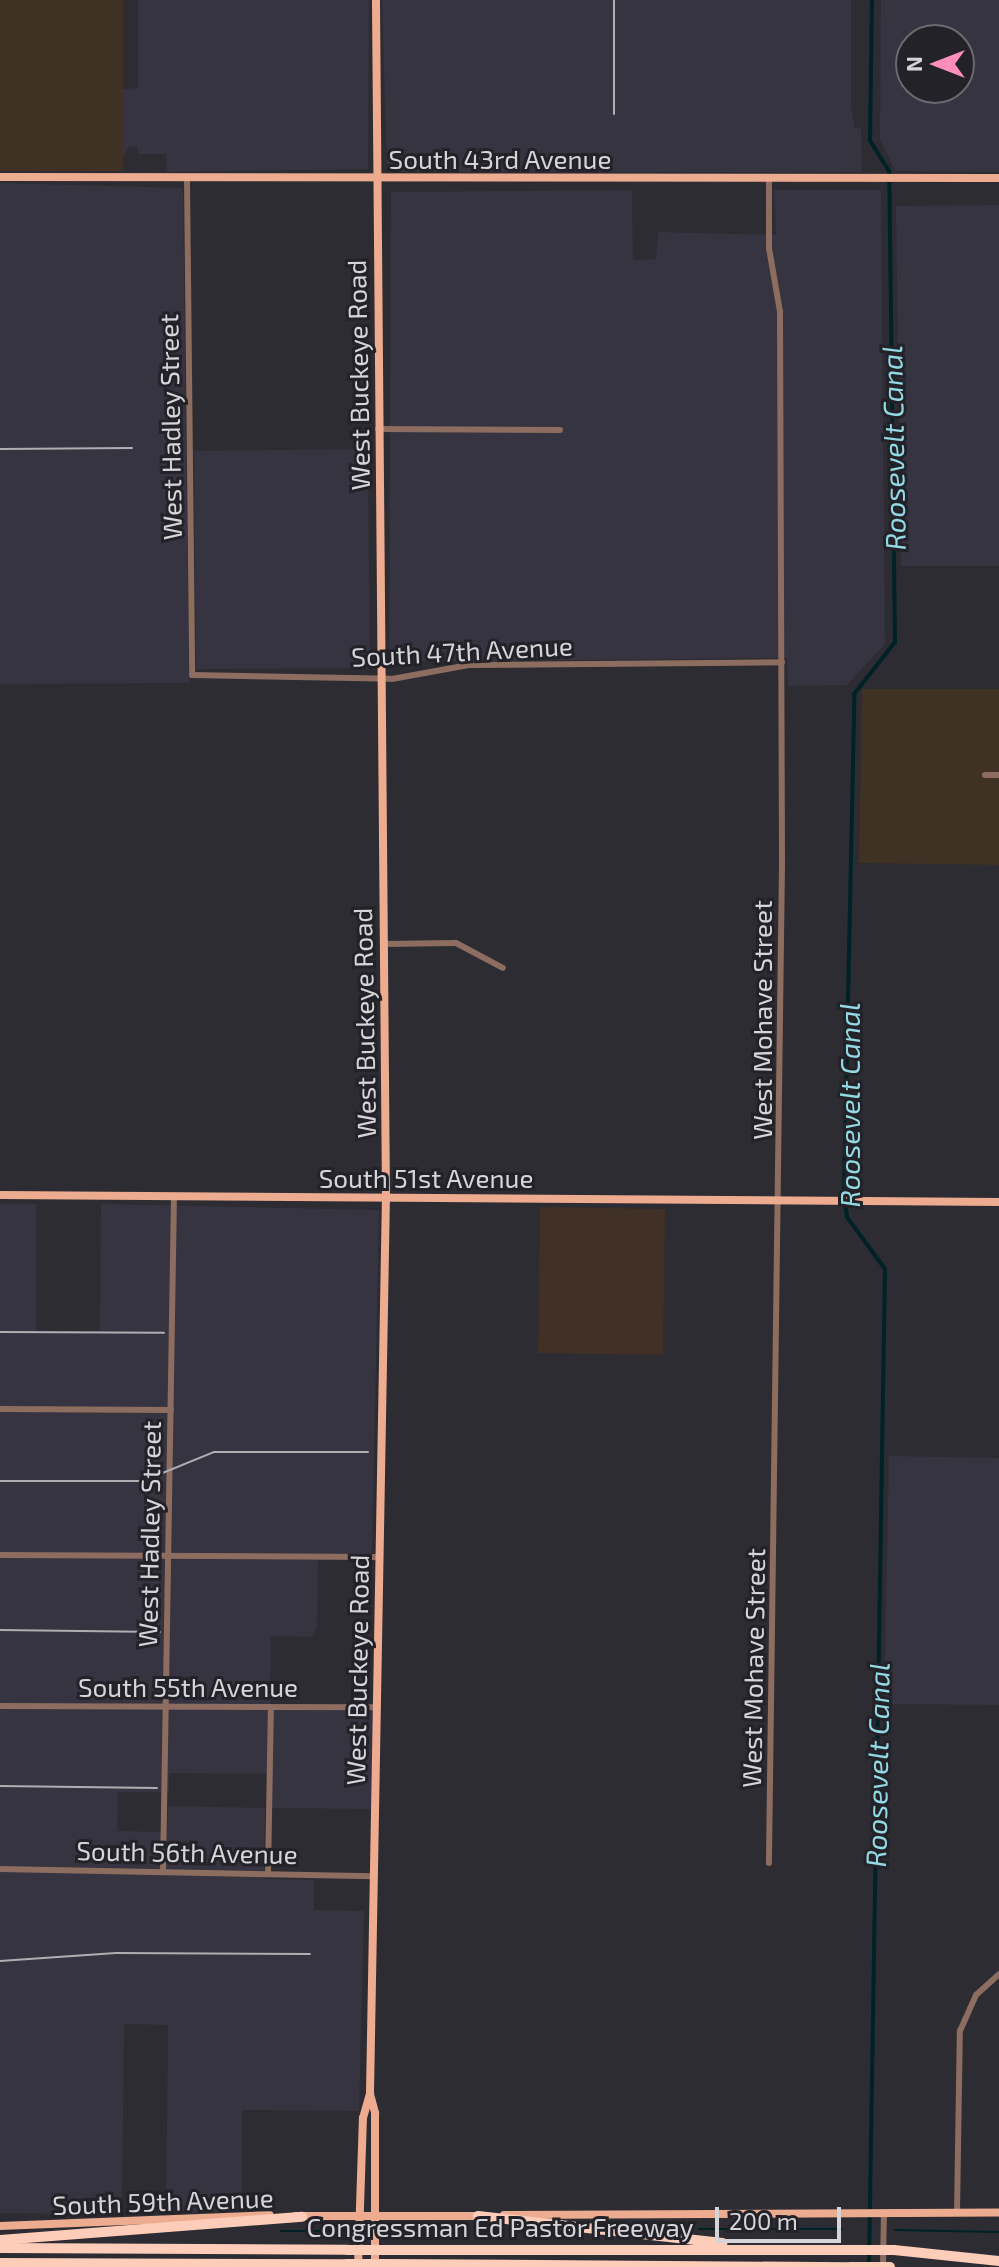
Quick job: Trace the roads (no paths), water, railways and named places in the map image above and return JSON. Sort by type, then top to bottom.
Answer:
[{"type":"highway","points":[[478,2216],[757,2249]]},
{"type":"highway","points":[[0,2240],[302,2217]]},
{"type":"highway","name":"Congressman Ed Pastor Freeway","points":[[0,2248],[894,2250],[999,2261]]},
{"type":"highway","name":"Congressman Ed Pastor Freeway","points":[[0,2263],[890,2267]]},
{"type":"main road","name":"West Buckeye Road","points":[[352,2266],[370,2093],[386,1198],[376,0]]},
{"type":"main road","name":"South 43rd Avenue","points":[[0,177],[999,178]]},
{"type":"main road","name":"South 51st Avenue","points":[[0,1195],[999,1202]]},
{"type":"main road","name":"West Buckeye Road","points":[[370,2093],[375,2113],[375,2267]]},
{"type":"main road","name":"South 59th Avenue","points":[[0,2226],[181,2215],[375,2217],[999,2212]]},
{"type":"street","name":"West Mohave Street","points":[[769,178],[769,248],[780,312],[782,662],[782,1201],[769,1863]]},
{"type":"street","name":"West Hadley Street","points":[[187,179],[192,675]]},
{"type":"street","points":[[378,429],[560,430]]},
{"type":"street","name":"South 47th Avenue","points":[[192,675],[380,679],[469,665],[782,662]]},
{"type":"street","points":[[985,775],[999,775]]},
{"type":"street","points":[[383,944],[456,943],[503,968]]},
{"type":"street","name":"West Hadley Street","points":[[163,1872],[174,1197]]},
{"type":"street","points":[[0,1409],[171,1410]]},
{"type":"street","points":[[0,1555],[379,1557]]},
{"type":"street","name":"South 55th Avenue","points":[[0,1706],[376,1707]]},
{"type":"street","points":[[268,1873],[271,1707]]},
{"type":"street","name":"South 56th Avenue","points":[[0,1869],[374,1876]]},
{"type":"street","points":[[957,2212],[960,2031],[976,1995],[999,1974]]},
{"type":"street","points":[[879,2212],[883,2267]]},
{"type":"waterway","name":"Roosevelt Canal","points":[[869,2265],[885,1269],[847,1217],[844,1192],[854,694],[895,642],[889,171],[870,140],[872,0]]},
{"type":"waterway","points":[[699,2229],[842,2229]]},
{"type":"waterway","points":[[895,2230],[999,2232]]},
{"type":"waterway","points":[[281,2231],[349,2231]]},
{"type":"waterway","points":[[404,2232],[459,2231]]},
{"type":"railway","points":[[614,0],[614,114]]},
{"type":"railway","points":[[0,449],[132,448]]},
{"type":"railway","points":[[0,1332],[164,1333]]},
{"type":"railway","points":[[0,1481],[143,1481],[214,1452],[368,1452]]},
{"type":"railway","points":[[0,1630],[160,1632]]},
{"type":"railway","points":[[0,1786],[157,1788]]},
{"type":"railway","points":[[0,1961],[116,1953],[310,1954]]}]
